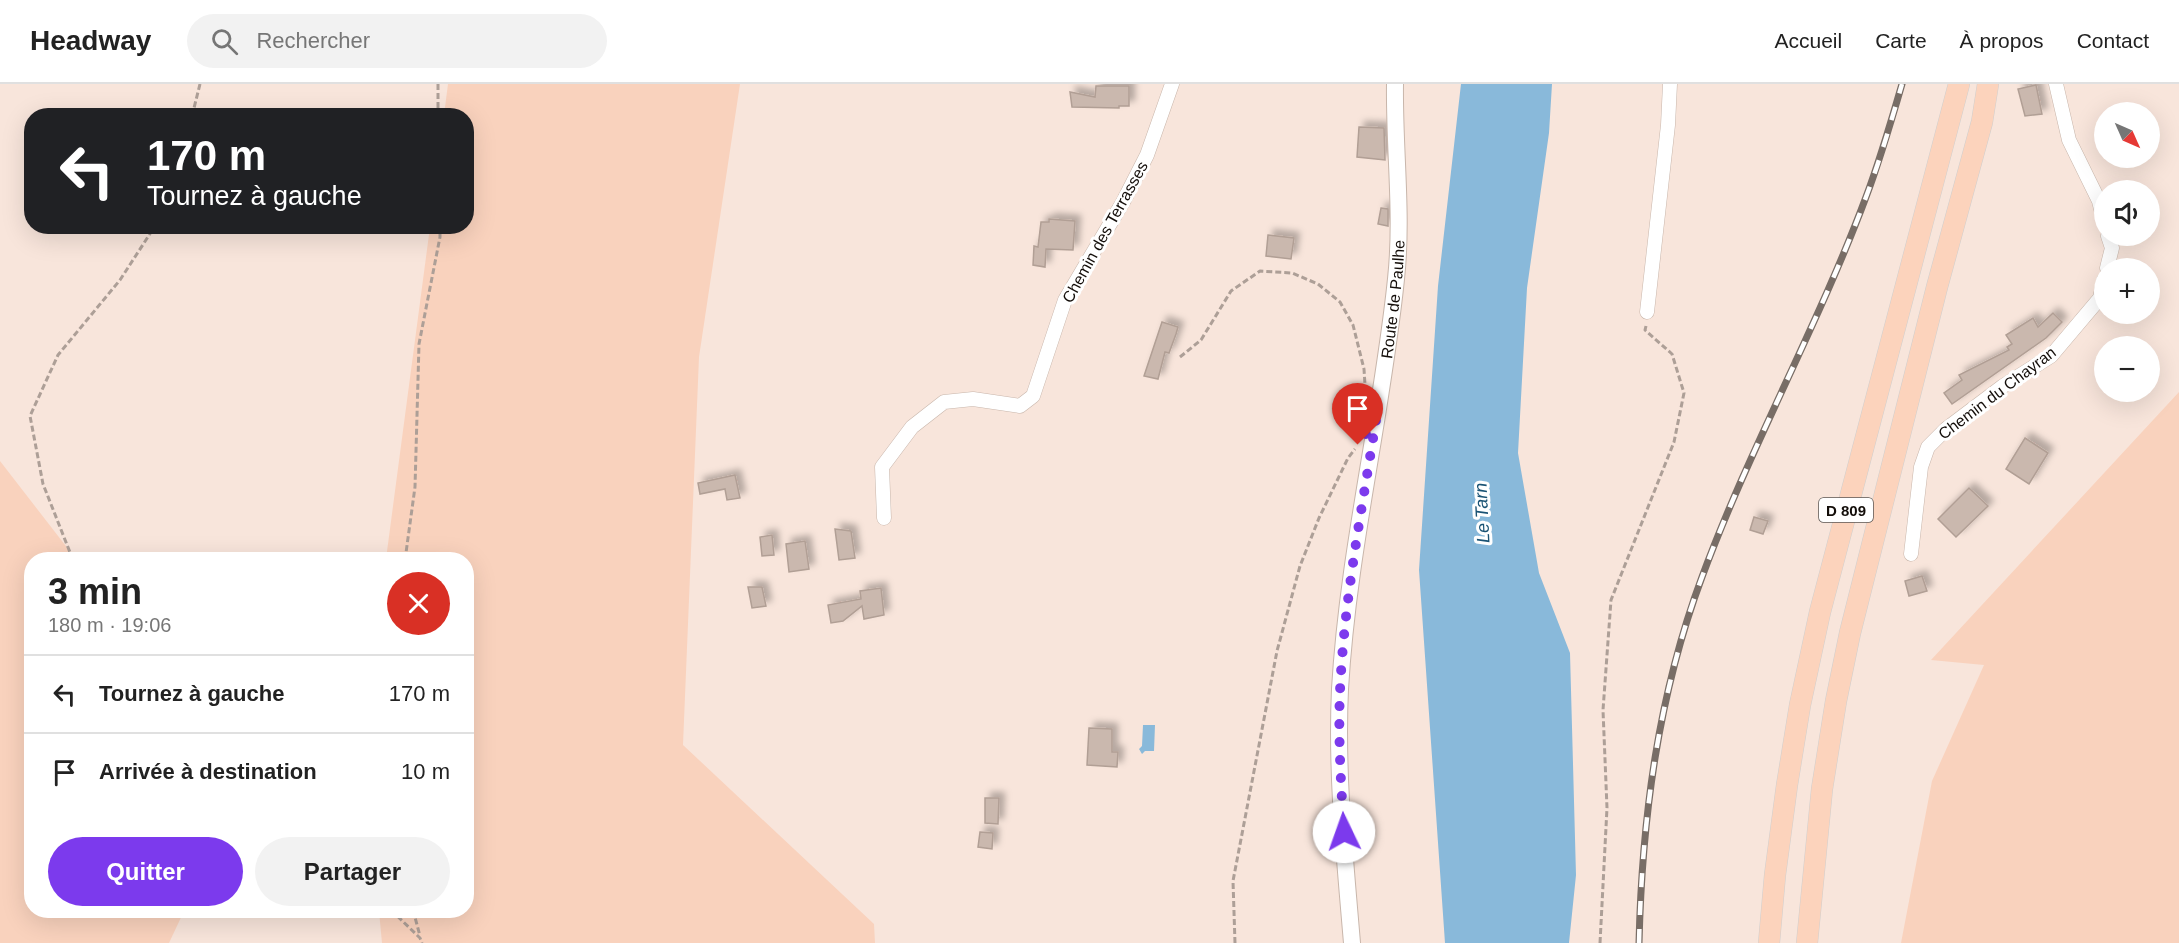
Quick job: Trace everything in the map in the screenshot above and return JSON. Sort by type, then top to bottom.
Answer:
[{"type":"main road","name":"D 809","points":[[1769,943],[1787,785],[1800,705],[1820,612],[1959,84]]},
{"type":"main road","name":"D 809","points":[[1807,943],[1822,789],[1850,633],[1937,287],[1982,122],[1989,84]]},
{"type":"street","name":"Chemin des Terrasses","points":[[884,518],[882,468],[912,427],[920,420],[944,402],[973,399],[1020,406],[1033,396],[1065,300],[1123,202],[1147,155],[1173,84]]},
{"type":"street","name":"Route de Paulhe","points":[[1352,943],[1340,754],[1340,690],[1346,619],[1396,278],[1399,193],[1395,84]]},
{"type":"street","points":[[1647,312],[1668,125],[1670,84]]},
{"type":"street","points":[[2056,84],[2069,140],[2094,191]]},
{"type":"street","name":"Chemin du Chayran","points":[[1911,554],[1921,468],[1928,447],[1946,429],[1994,393],[2051,357],[2094,305]]},
{"type":"path","points":[[194,108],[200,84]]},
{"type":"path","points":[[438,84],[438,108]]},
{"type":"path","points":[[70,552],[43,484],[30,416],[58,356],[120,280],[150,234]]},
{"type":"path","points":[[406,552],[415,488],[419,344],[440,234]]},
{"type":"path","points":[[1180,357],[1201,340],[1231,291],[1260,272],[1292,273],[1318,284],[1340,302],[1353,325],[1364,369],[1365,390]]},
{"type":"path","points":[[1600,943],[1607,808],[1603,710],[1611,600],[1674,442],[1684,393],[1672,354],[1645,330],[1647,312]]},
{"type":"path","points":[[1235,943],[1233,881],[1280,641],[1300,567],[1319,518],[1348,458],[1376,420]]},
{"type":"path","points":[[399,918],[420,938]]},
{"type":"path","points":[[415,918],[422,943]]},
{"type":"shaded area","points":[[448,84],[740,84],[699,357],[683,745],[874,924],[875,943],[382,943],[380,918],[474,918],[474,552],[387,552],[429,234],[474,234],[474,108],[445,108]]},
{"type":"shaded area","points":[[2179,392],[2179,943],[1901,943],[1932,781],[1984,665],[1931,660]]},
{"type":"shaded area","points":[[0,461],[70,552],[24,552],[24,918],[181,918],[169,943],[0,943]]},
{"type":"water","name":"Le Tarn","points":[[1461,84],[1552,84],[1549,133],[1527,288],[1518,453],[1539,573],[1570,653],[1576,875],[1569,943],[1445,943],[1419,570],[1438,286]]},
{"type":"water","points":[[1143,725],[1155,725],[1154,751],[1145,751],[1142,754],[1139,749],[1142,746]]},
{"type":"building","points":[[2036,85],[2042,114],[2025,116],[2018,89]]},
{"type":"building","points":[[1096,86],[1129,86],[1129,106],[1119,106],[1119,108],[1072,107],[1070,92],[1095,97]]},
{"type":"building","points":[[1359,127],[1384,128],[1385,160],[1357,157]]},
{"type":"building","points":[[1381,208],[1388,209],[1388,226],[1378,224]]},
{"type":"building","points":[[1049,219],[1075,221],[1073,250],[1046,249],[1045,267],[1033,265],[1034,246],[1038,247],[1041,222],[1049,222]]},
{"type":"building","points":[[1268,235],[1294,238],[1291,259],[1266,256]]},
{"type":"building","points":[[2053,313],[2062,322],[2046,338],[1952,404],[1944,393],[1962,380],[1959,375],[2009,350],[2007,347],[2012,344],[2006,335],[2033,318],[2038,327]]},
{"type":"building","points":[[1162,322],[1178,327],[1169,353],[1165,352],[1158,379],[1144,376]]},
{"type":"building","points":[[2025,438],[2048,453],[2029,484],[2006,469]]},
{"type":"building","points":[[735,475],[740,498],[727,500],[725,489],[700,494],[698,483]]},
{"type":"building","points":[[1969,488],[1988,506],[1956,537],[1938,519]]},
{"type":"building","points":[[1754,517],[1768,521],[1763,534],[1750,530]]},
{"type":"building","points":[[835,529],[851,531],[855,558],[839,560]]},
{"type":"building","points":[[772,535],[774,555],[762,556],[760,537]]},
{"type":"building","points":[[805,541],[809,569],[789,572],[786,544]]},
{"type":"building","points":[[1922,576],[1927,591],[1909,596],[1905,581]]},
{"type":"building","points":[[748,587],[762,587],[766,606],[752,608]]},
{"type":"building","points":[[881,588],[884,615],[864,619],[862,606],[843,621],[831,623],[828,605],[861,599],[860,591]]},
{"type":"building","points":[[1089,728],[1112,729],[1112,752],[1118,752],[1117,767],[1087,765]]},
{"type":"building","points":[[985,798],[999,798],[998,824],[985,823]]},
{"type":"building","points":[[980,832],[993,833],[992,849],[978,847]]},
{"type":"railway","points":[[1639,943],[1644,850],[1655,757],[1674,666],[1687,621],[1702,577],[1741,481],[1847,245],[1876,169],[1902,84]]},
{"type":"route","points":[[1344,832],[1340,754],[1340,690],[1346,619],[1376,420],[1358,445]]}]
